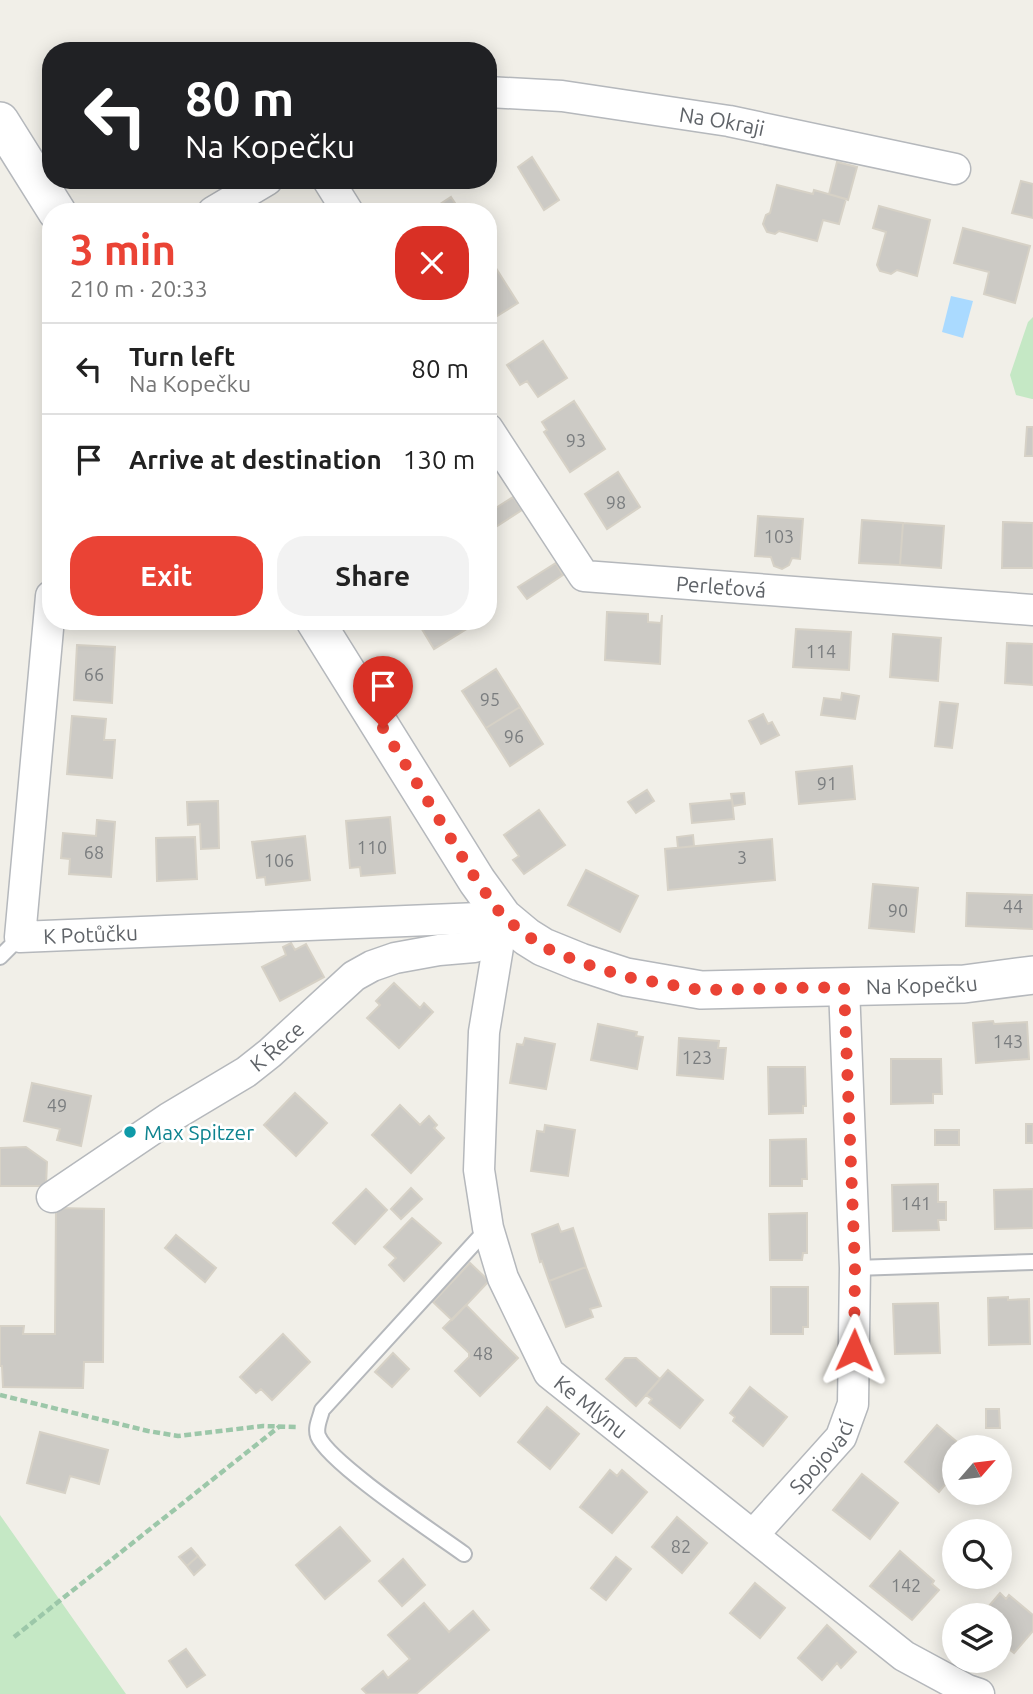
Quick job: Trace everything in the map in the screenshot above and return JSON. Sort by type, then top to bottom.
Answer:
[{"type":"street","name":"Na Okraji","points":[[497,92],[562,96],[729,121],[955,169]]},
{"type":"street","points":[[0,121],[42,188]]},
{"type":"street","points":[[228,203],[252,189]]},
{"type":"street","name":"Perleťová","points":[[497,443],[584,576],[1033,610]]},
{"type":"street","name":"K Potůčku","points":[[47,630],[10,947],[503,917]]},
{"type":"street","name":"Na Kopečku","points":[[321,630],[477,881],[503,917],[543,947],[626,977],[701,990],[964,984],[1033,975]]},
{"type":"street","name":"K Řece","points":[[52,1197],[169,1118],[246,1072],[354,976],[395,958],[474,947],[503,917]]},
{"type":"street","name":"Ke Mlýnu","points":[[503,917],[484,1032],[479,1170],[488,1228],[503,1278],[549,1373],[904,1656],[979,1694]]},
{"type":"street","name":"Spojovací","points":[[754,1534],[841,1437],[853,1404],[855,1268],[844,987]]},
{"type":"lane","points":[[464,1554],[334,1459],[318,1437],[317,1427],[322,1410],[488,1228]]},
{"type":"lane","points":[[855,1268],[1033,1262]]},
{"type":"path","points":[[0,1395],[178,1436],[280,1426],[14,1637]]},
{"type":"green space","points":[[1033,317],[1032,399],[1016,395],[1010,375],[1028,322]]},
{"type":"green space","points":[[0,1515],[126,1694],[0,1694]]},
{"type":"water","points":[[951,296],[973,301],[963,338],[942,332]]},
{"type":"building","points":[[532,157],[559,200],[544,210],[518,167]]},
{"type":"building","points":[[837,162],[857,167],[848,200],[829,194]]},
{"type":"building","points":[[1021,181],[1033,184],[1033,218],[1012,213]]},
{"type":"building","points":[[777,185],[813,194],[814,190],[846,199],[839,224],[823,220],[817,241],[779,231],[775,234],[767,232],[763,224],[766,215],[770,213]]},
{"type":"building","points":[[451,197],[455,203],[442,203]]},
{"type":"building","points":[[879,206],[930,220],[917,276],[897,270],[891,274],[880,271],[877,265],[886,232],[873,228]]},
{"type":"building","points":[[963,228],[1030,246],[1015,303],[984,294],[989,272],[954,263]]},
{"type":"building","points":[[497,270],[518,303],[497,316]]},
{"type":"building","points":[[543,341],[567,378],[538,397],[527,381],[520,385],[507,365]]},
{"type":"building","points":[[574,401],[605,449],[570,472],[544,432],[547,430],[542,422]]},
{"type":"building","points":[[1027,427],[1033,427],[1033,456],[1025,456]]},
{"type":"building","points":[[618,472],[640,507],[607,529],[585,494]]},
{"type":"building","points":[[513,497],[522,510],[497,526],[497,507]]},
{"type":"building","points":[[758,516],[803,519],[800,559],[792,558],[789,565],[782,569],[774,566],[771,557],[755,556]]},
{"type":"building","points":[[862,520],[903,523],[900,565],[859,563]]},
{"type":"building","points":[[1003,522],[1033,523],[1033,568],[1002,568]]},
{"type":"building","points":[[903,523],[944,526],[941,568],[900,565]]},
{"type":"building","points":[[556,563],[563,575],[527,599],[518,587]]},
{"type":"building","points":[[607,612],[648,614],[648,622],[661,623],[662,615],[660,664],[605,660]]},
{"type":"building","points":[[796,629],[851,632],[849,670],[793,667]]},
{"type":"building","points":[[422,630],[465,630],[434,649]]},
{"type":"building","points":[[893,634],[941,638],[938,681],[890,677]]},
{"type":"building","points":[[1007,643],[1033,644],[1033,685],[1005,683]]},
{"type":"building","points":[[77,645],[115,647],[112,703],[74,700]]},
{"type":"building","points":[[496,669],[520,707],[486,728],[462,691]]},
{"type":"building","points":[[842,693],[859,696],[855,719],[821,715],[824,698],[841,700]]},
{"type":"building","points":[[940,702],[958,704],[952,748],[935,746]]},
{"type":"building","points":[[520,707],[543,744],[510,766],[486,728]]},
{"type":"building","points":[[763,714],[768,724],[772,722],[779,735],[761,744],[749,721]]},
{"type":"building","points":[[72,716],[106,719],[104,740],[115,740],[112,778],[67,774]]},
{"type":"building","points":[[852,766],[855,799],[799,804],[796,772]]},
{"type":"building","points":[[647,790],[654,801],[636,813],[628,802]]},
{"type":"building","points":[[744,793],[745,804],[733,806],[731,794]]},
{"type":"building","points":[[732,800],[734,819],[692,823],[690,804]]},
{"type":"building","points":[[218,801],[219,848],[201,849],[200,824],[188,825],[187,802]]},
{"type":"building","points":[[539,810],[565,845],[524,874],[513,860],[519,856],[504,835]]},
{"type":"building","points":[[390,817],[395,873],[361,876],[360,867],[350,868],[346,821]]},
{"type":"building","points":[[97,820],[115,822],[111,877],[69,874],[70,859],[61,858],[63,833],[96,836]]},
{"type":"building","points":[[693,835],[694,846],[678,848],[677,837]]},
{"type":"building","points":[[305,836],[310,880],[266,885],[265,877],[257,878],[252,842]]},
{"type":"building","points":[[195,837],[197,879],[157,881],[156,838]]},
{"type":"building","points":[[772,839],[775,880],[668,890],[665,849]]},
{"type":"building","points":[[586,870],[638,896],[620,932],[568,905]]},
{"type":"building","points":[[873,884],[918,888],[914,932],[869,928]]},
{"type":"building","points":[[967,893],[1033,895],[1033,929],[966,926]]},
{"type":"building","points":[[291,943],[295,950],[306,944],[324,977],[280,1001],[262,967],[286,955],[283,947]]},
{"type":"building","points":[[394,983],[420,1008],[424,1003],[433,1012],[399,1048],[367,1018],[380,1005],[376,1001]]},
{"type":"building","points":[[993,1021],[994,1024],[1027,1022],[1029,1059],[976,1063],[973,1023]]},
{"type":"building","points":[[598,1024],[637,1032],[636,1036],[643,1037],[637,1069],[591,1060]]},
{"type":"building","points":[[525,1038],[555,1044],[546,1089],[510,1083],[517,1044],[523,1045]]},
{"type":"building","points":[[679,1038],[719,1041],[718,1048],[726,1048],[723,1079],[677,1075]]},
{"type":"building","points":[[891,1059],[941,1059],[942,1094],[933,1094],[933,1103],[891,1104]]},
{"type":"building","points":[[768,1067],[805,1067],[806,1106],[803,1106],[803,1113],[769,1114]]},
{"type":"building","points":[[32,1083],[91,1096],[81,1146],[57,1140],[60,1129],[24,1121]]},
{"type":"building","points":[[295,1093],[327,1123],[296,1156],[264,1125]]},
{"type":"building","points":[[400,1105],[420,1125],[429,1116],[437,1125],[434,1128],[444,1138],[411,1173],[372,1135]]},
{"type":"building","points":[[1026,1124],[1033,1124],[1033,1143],[1026,1143]]},
{"type":"building","points":[[545,1125],[575,1130],[568,1176],[531,1171],[537,1131],[544,1132]]},
{"type":"building","points":[[935,1130],[959,1130],[959,1145],[935,1145]]},
{"type":"building","points":[[806,1139],[807,1179],[802,1179],[802,1186],[770,1186],[770,1140]]},
{"type":"building","points":[[26,1147],[47,1162],[46,1186],[0,1186],[0,1148]]},
{"type":"building","points":[[938,1184],[938,1202],[946,1202],[946,1220],[938,1220],[939,1230],[893,1231],[892,1185]]},
{"type":"building","points":[[411,1188],[422,1199],[401,1219],[391,1209]]},
{"type":"building","points":[[366,1189],[387,1210],[355,1244],[333,1223]]},
{"type":"building","points":[[1033,1189],[1033,1228],[995,1229],[994,1190]]},
{"type":"building","points":[[56,1208],[104,1209],[103,1362],[84,1362],[83,1388],[3,1387],[0,1326],[24,1326],[23,1334],[55,1334]]},
{"type":"building","points":[[807,1213],[807,1253],[803,1253],[802,1260],[770,1260],[769,1214]]},
{"type":"building","points":[[412,1218],[441,1243],[404,1281],[389,1265],[396,1258],[384,1247]]},
{"type":"building","points":[[558,1224],[561,1232],[573,1228],[586,1267],[549,1281],[532,1234]]},
{"type":"building","points":[[176,1235],[216,1268],[205,1282],[165,1248]]},
{"type":"building","points":[[470,1263],[489,1281],[452,1320],[433,1302]]},
{"type":"building","points":[[586,1267],[601,1306],[590,1309],[593,1317],[566,1327],[549,1281]]},
{"type":"building","points":[[771,1287],[808,1287],[808,1327],[803,1327],[803,1334],[771,1334]]},
{"type":"building","points":[[1008,1297],[1008,1300],[1029,1299],[1030,1344],[989,1345],[988,1298]]},
{"type":"building","points":[[938,1303],[940,1353],[895,1354],[893,1304]]},
{"type":"building","points":[[466,1305],[518,1358],[480,1396],[455,1371],[469,1357],[469,1353],[443,1328]]},
{"type":"building","points":[[283,1334],[310,1362],[272,1400],[261,1389],[256,1393],[240,1377]]},
{"type":"building","points":[[393,1353],[409,1369],[392,1387],[375,1372]]},
{"type":"building","points":[[625,1358],[636,1358],[660,1379],[636,1406],[606,1379]]},
{"type":"building","points":[[668,1370],[703,1400],[680,1428],[649,1403],[652,1399],[646,1395]]},
{"type":"building","points":[[750,1387],[787,1417],[763,1446],[733,1421],[735,1417],[730,1413]]},
{"type":"building","points":[[547,1407],[579,1434],[550,1469],[518,1442]]},
{"type":"building","points":[[986,1409],[999,1409],[1000,1428],[986,1428]]},
{"type":"building","points":[[937,1425],[949,1435],[942,1435],[942,1488],[939,1492],[905,1462]]},
{"type":"building","points":[[40,1432],[108,1450],[99,1484],[70,1476],[65,1493],[27,1483]]},
{"type":"building","points":[[610,1470],[617,1476],[622,1470],[647,1492],[612,1533],[580,1507]]},
{"type":"building","points":[[862,1474],[898,1503],[870,1539],[833,1510]]},
{"type":"building","points":[[677,1517],[707,1543],[682,1573],[652,1547]]},
{"type":"building","points":[[340,1527],[370,1561],[325,1599],[296,1565]]},
{"type":"building","points":[[191,1548],[198,1556],[187,1566],[179,1557]]},
{"type":"building","points":[[900,1551],[934,1581],[932,1584],[939,1590],[912,1620],[870,1586]]},
{"type":"building","points":[[198,1556],[205,1565],[194,1575],[187,1566]]},
{"type":"building","points":[[616,1557],[631,1569],[606,1600],[591,1588]]},
{"type":"building","points":[[403,1559],[425,1585],[402,1606],[379,1581]]},
{"type":"building","points":[[755,1583],[785,1608],[760,1638],[730,1613]]},
{"type":"building","points":[[1000,1593],[1006,1599],[1009,1595],[1033,1615],[1033,1631],[1014,1653],[1012,1603],[991,1603]]},
{"type":"building","points":[[424,1603],[449,1632],[473,1611],[489,1630],[416,1694],[367,1694],[362,1689],[383,1671],[388,1678],[410,1659],[388,1635]]},
{"type":"building","points":[[827,1625],[856,1652],[841,1668],[837,1663],[822,1680],[798,1658]]},
{"type":"building","points":[[186,1649],[205,1675],[187,1687],[169,1661]]},
{"type":"place","name":"Max Spitzer","points":[[130,1132]]},
{"type":"route","points":[[383,728],[477,881],[503,917],[543,947],[626,977],[701,990],[844,987],[855,1268],[854,1350]]}]
